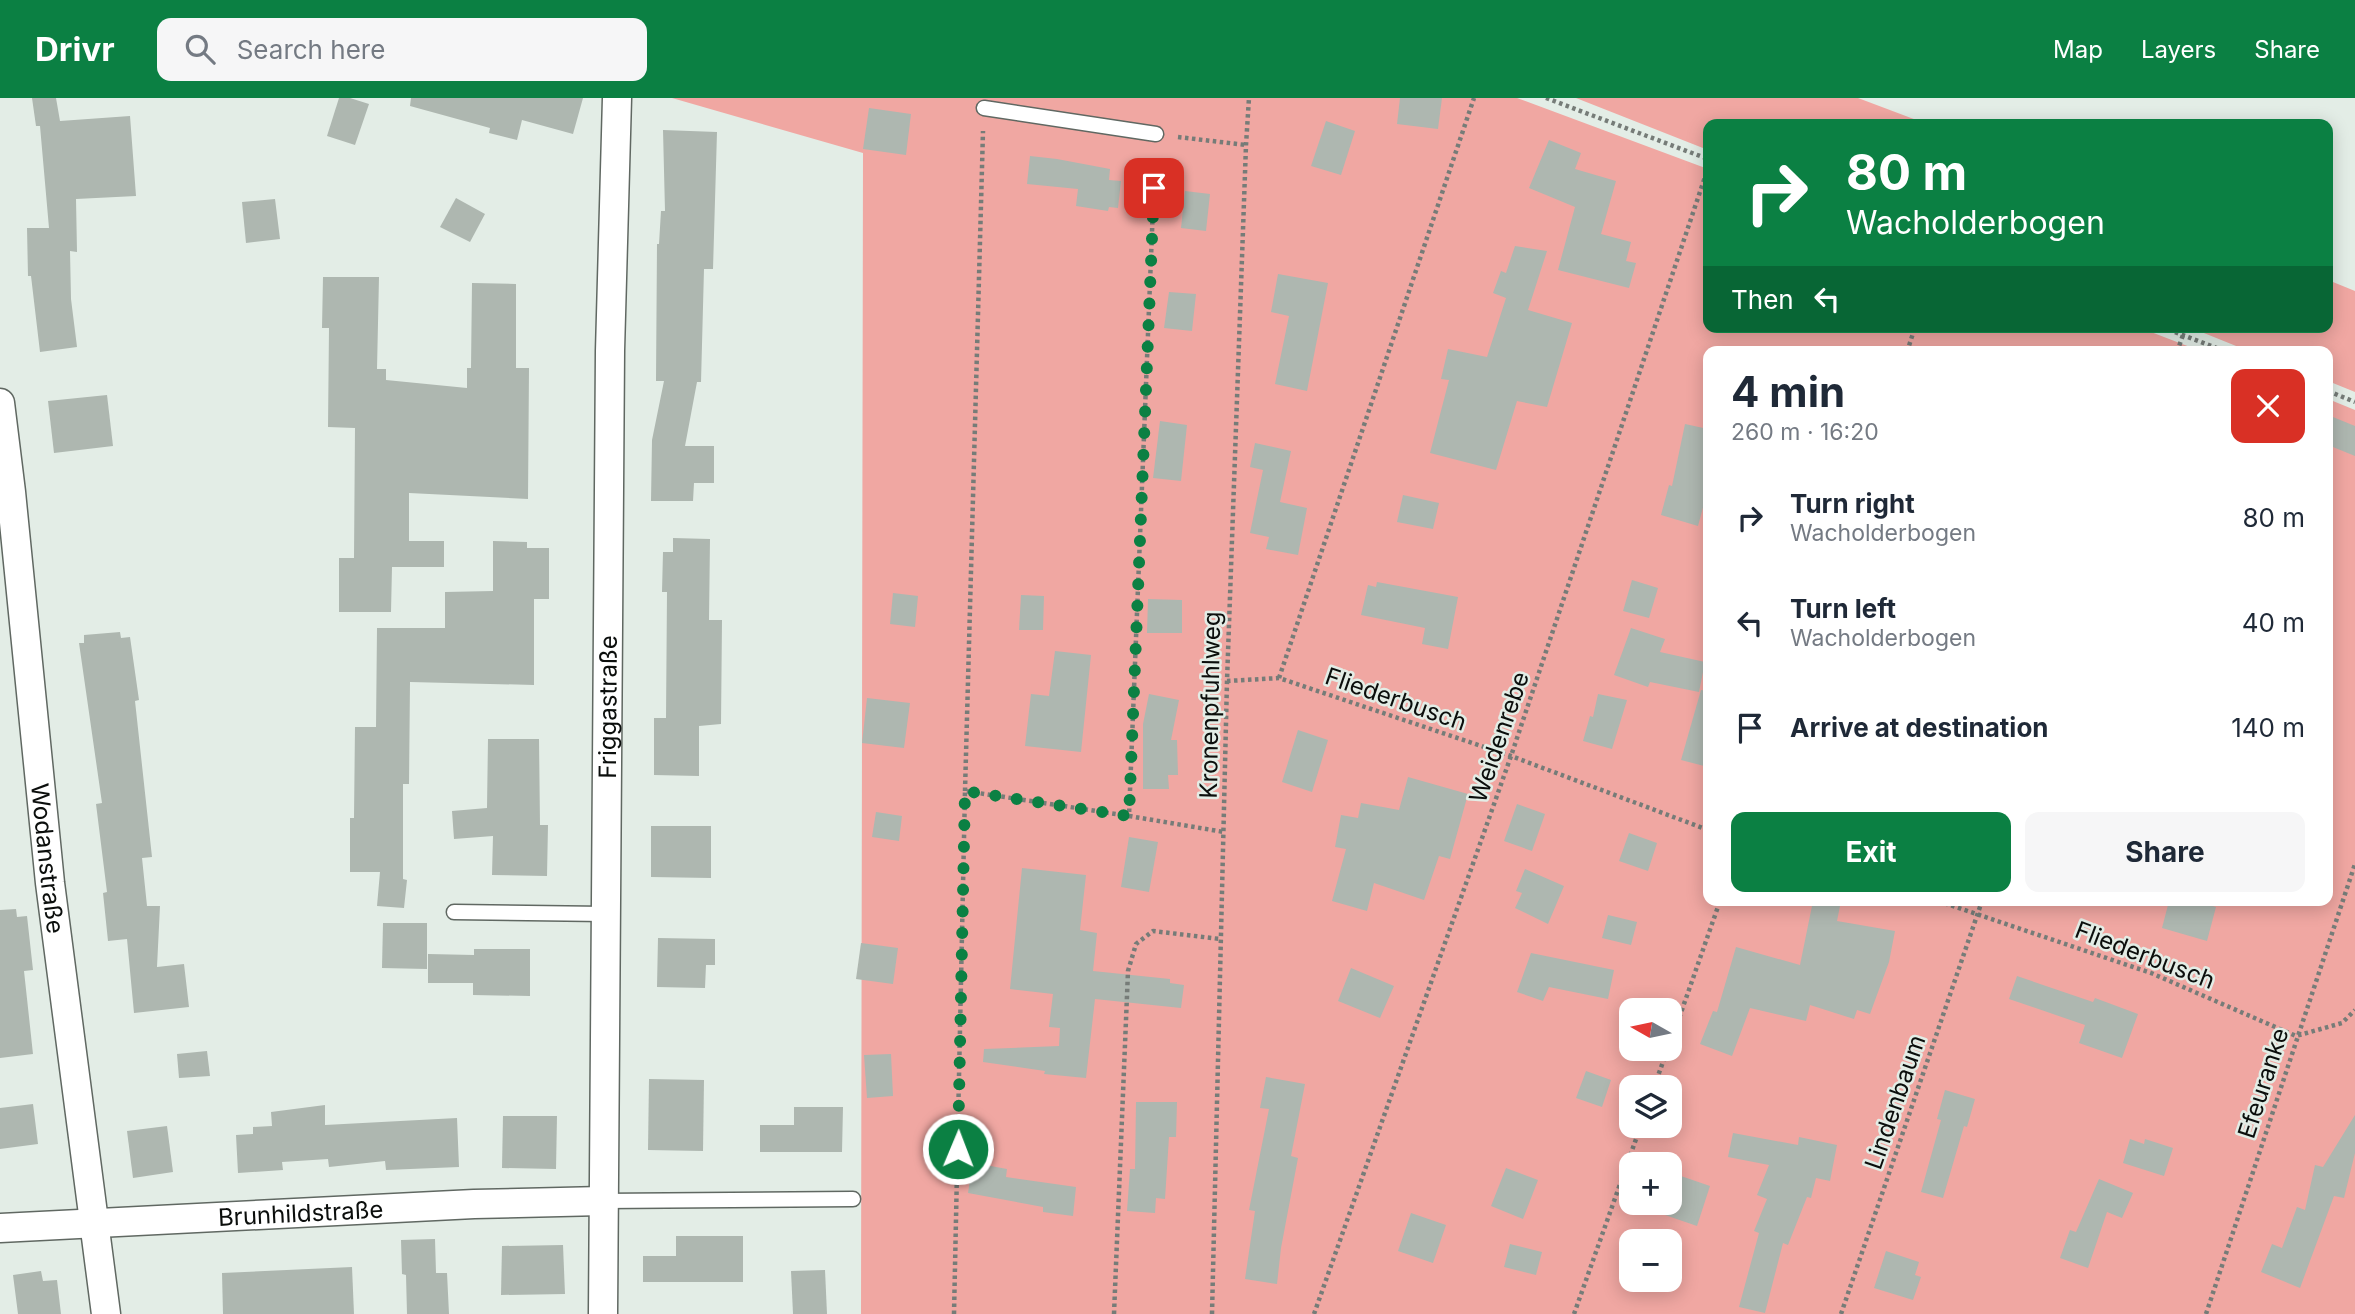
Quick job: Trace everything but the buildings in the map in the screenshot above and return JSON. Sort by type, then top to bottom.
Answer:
[{"type":"street","name":"Friggastraße","points":[[603,1314],[610,351],[617,98]]},
{"type":"street","name":"Wodanstraße","points":[[0,402],[6,493],[50,883],[106,1314]]},
{"type":"street","name":"Brunhildstraße","points":[[0,1228],[602,1201]]},
{"type":"lane","points":[[984,108],[1156,134]]},
{"type":"lane","points":[[454,912],[605,914]]},
{"type":"lane","points":[[602,1201],[853,1199]]},
{"type":"path","name":"Kronenpfuhlweg","points":[[1212,1314],[1227,681],[1245,145],[1249,98]]},
{"type":"path","points":[[1279,678],[1474,98]]},
{"type":"path","points":[[1546,98],[1703,157]]},
{"type":"path","points":[[954,1314],[984,108]]},
{"type":"path","points":[[1129,816],[1156,134],[1245,145]]},
{"type":"path","name":"Weidenrebe","points":[[1314,1314],[1511,756],[1703,183]]},
{"type":"path","points":[[2178,333],[2211,346]]},
{"type":"path","points":[[2179,346],[2183,335]]},
{"type":"path","points":[[2333,393],[2355,402]]},
{"type":"path","name":"Fliederbusch","points":[[1227,681],[1279,678],[1511,756],[1703,828]]},
{"type":"path","points":[[965,791],[1224,832]]},
{"type":"path","name":"Efeuranke","points":[[2206,1314],[2355,864]]},
{"type":"path","points":[[1682,1009],[1718,906]]},
{"type":"path","name":"Fliederbusch","points":[[1955,906],[2151,973],[2296,1036]]},
{"type":"path","name":"Lindenbaum","points":[[1841,1314],[1980,906]]},
{"type":"path","points":[[1114,1314],[1128,971],[1136,944],[1153,931],[1220,939]]},
{"type":"path","points":[[2296,1036],[2342,1023],[2355,1010]]},
{"type":"path","points":[[1574,1314],[1636,1138]]},
{"type":"shaded area","points":[[672,98],[1517,98],[1703,167],[1703,333],[2154,333],[2187,346],[1703,346],[1703,906],[2333,906],[2333,401],[2355,410],[2355,1314],[861,1314],[863,153]]},
{"type":"shaded area","points":[[1576,98],[1858,98],[1914,119],[1703,119],[1703,148]]},
{"type":"shaded area","points":[[2333,282],[2355,291],[2355,392],[2333,383],[2333,346],[2236,346],[2204,333],[2333,333]]},
{"type":"route","points":[[958,1149],[965,791],[1129,816],[1154,188]]}]
